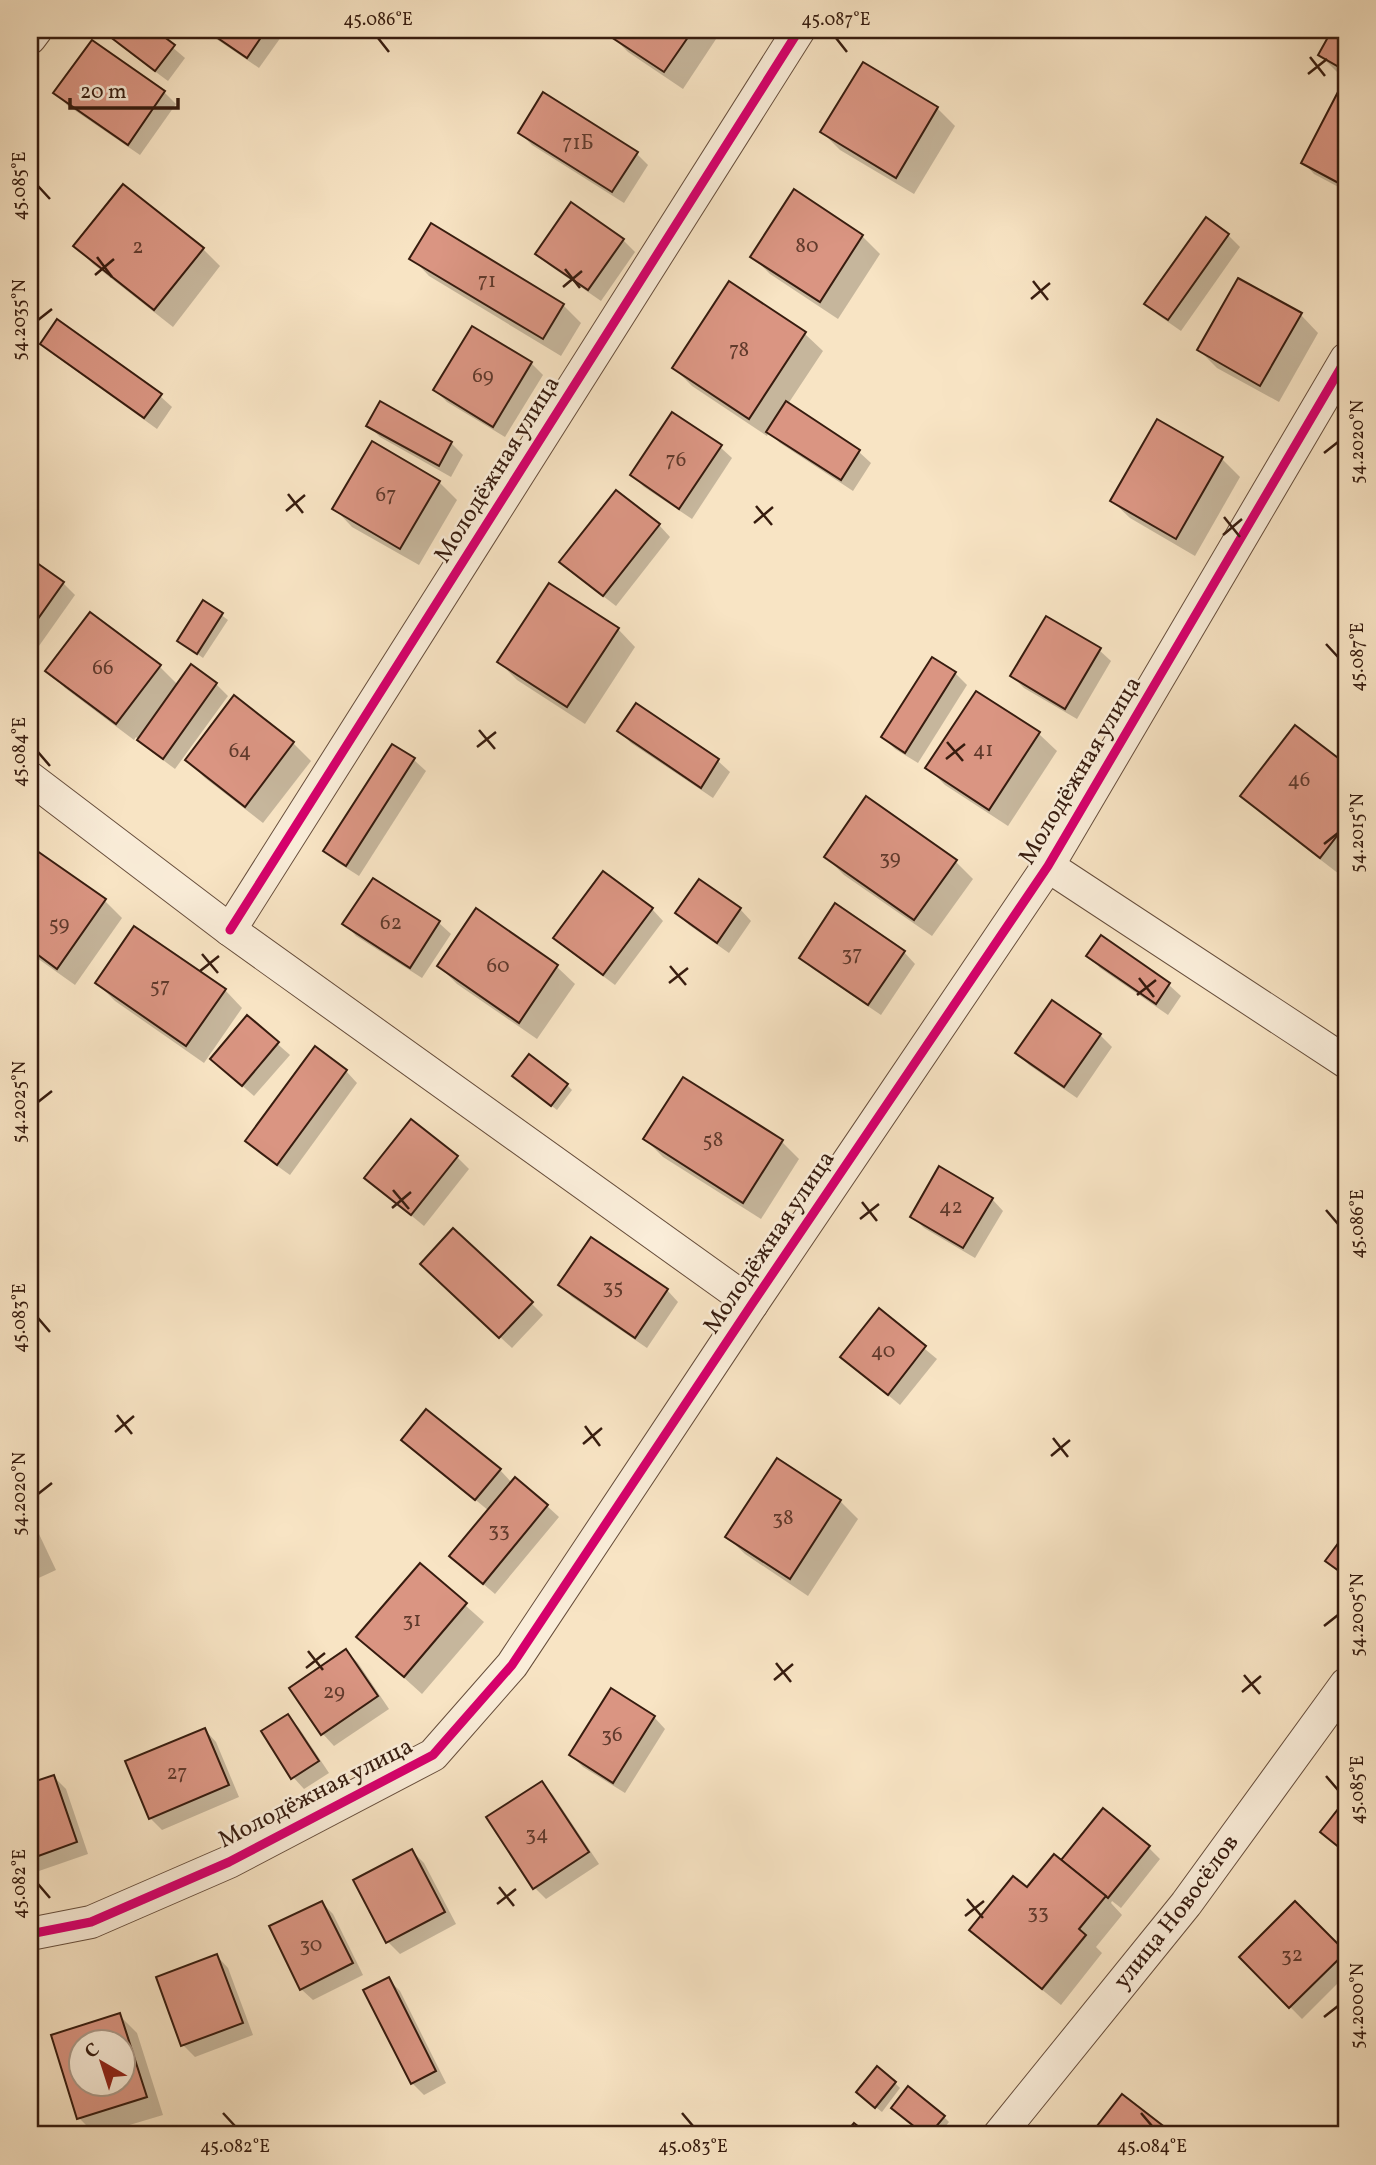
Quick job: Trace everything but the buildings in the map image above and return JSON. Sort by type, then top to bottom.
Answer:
[{"type":"street","points":[[30,38],[36,30]]},
{"type":"street","name":"Молодёжная улица","points":[[230,930],[799,30]]},
{"type":"street","name":"Молодёжная улица","points":[[30,1934],[91,1922],[216,1868],[433,1755],[512,1665],[1048,866],[1346,359]]},
{"type":"street","name":"Молодёжная улица","points":[[30,778],[230,930],[752,1304]]},
{"type":"street","points":[[1048,866],[1346,1062]]},
{"type":"street","name":"улица Новосёлов","points":[[999,2135],[1186,1904],[1346,1684]]},
{"type":"cycle path","points":[[230,930],[799,30]]},
{"type":"cycle path","points":[[30,1934],[91,1922],[229,1862],[433,1755],[512,1665],[1048,866],[1346,359]]}]
